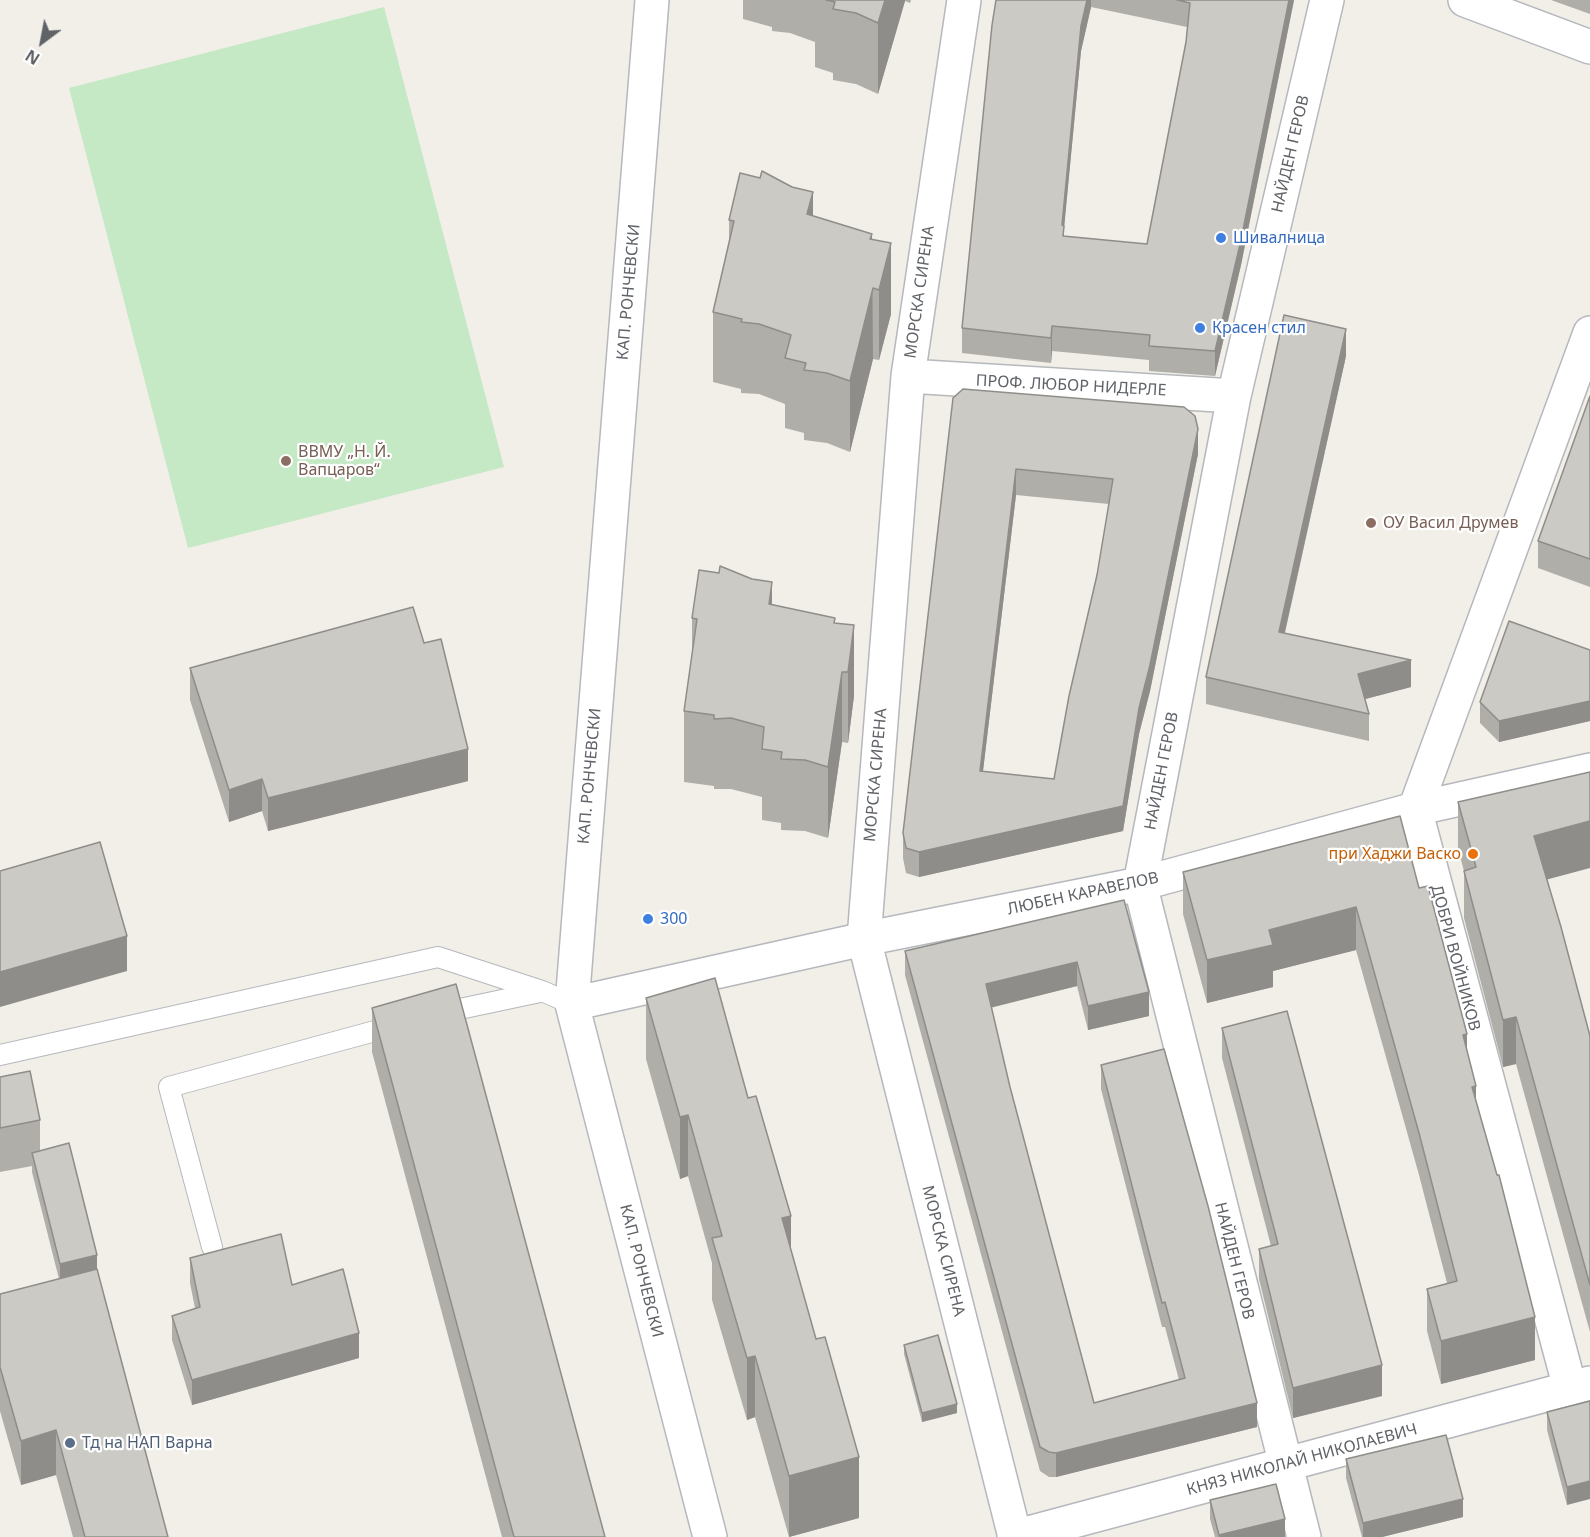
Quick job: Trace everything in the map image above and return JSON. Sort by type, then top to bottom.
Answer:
[{"type":"street","name":"КАП. РОНЧЕВСКИ","points":[[652,0],[572,1004],[710,1537]]},
{"type":"street","name":"МОРСКА СИРЕНА","points":[[964,0],[908,376],[864,939],[1015,1537]]},
{"type":"street","name":"НАЙДЕН ГЕРОВ","points":[[1304,1537],[1140,884],[1234,396],[1327,0]]},
{"type":"street","points":[[1466,0],[1590,47]]},
{"type":"street","points":[[1415,809],[1590,333]]},
{"type":"street","name":"ПРОФ. ЛЮБОР НИДЕРЛЕ","points":[[908,376],[1234,396]]},
{"type":"street","name":"ЛЮБЕН КАРАВЕЛОВ","points":[[572,1004],[864,939],[1140,884],[1415,809],[1590,770]]},
{"type":"street","name":"ДОБРИ ВОЙНИКОВ","points":[[1415,809],[1580,1386]]},
{"type":"street","name":"КНЯЗ НИКОЛАЙ НИКОЛАЕВИЧ","points":[[1015,1537],[1580,1386]]},
{"type":"lane","points":[[0,1055],[438,957],[542,991],[572,1004]]},
{"type":"lane","points":[[212,1247],[169,1088],[441,1013],[542,991]]},
{"type":"green space","points":[[384,7],[504,467],[188,548],[69,88]]},
{"type":"building","points":[[826,0],[885,0],[878,23],[856,13],[833,9],[835,2]]},
{"type":"building","points":[[996,0],[1087,0],[1081,26],[1062,225],[1064,226],[1063,236],[1147,244],[1186,42],[1190,3],[1177,0],[1289,0],[1241,240],[1215,351],[1149,346],[1150,335],[1052,326],[1051,338],[962,328]]},
{"type":"building","points":[[762,171],[792,187],[813,192],[807,214],[872,234],[870,239],[891,243],[879,290],[873,288],[850,381],[827,373],[804,370],[806,363],[785,358],[791,335],[713,312],[734,221],[729,220],[740,173],[760,178]]},
{"type":"building","points":[[1284,315],[1346,329],[1279,632],[1411,660],[1358,674],[1369,714],[1206,677]]},
{"type":"building","points":[[963,389],[1184,407],[1195,416],[1198,429],[1150,665],[1139,708],[1123,806],[919,852],[906,848],[903,833],[953,398]],"holes":[[[1016,469],[1113,479],[1097,575],[1069,696],[1054,779],[980,771]]]},
{"type":"building","points":[[1590,396],[1590,559],[1538,541]]},
{"type":"building","points":[[720,566],[752,579],[772,582],[769,604],[835,618],[834,623],[854,625],[848,672],[842,672],[828,767],[805,760],[781,759],[782,752],[762,749],[764,727],[731,718],[714,719],[714,715],[684,711],[697,619],[692,618],[699,570],[719,573]]},
{"type":"building","points":[[413,607],[424,643],[441,639],[468,749],[268,798],[262,779],[229,790],[190,668]]},
{"type":"building","points":[[1509,621],[1590,650],[1590,701],[1499,721],[1480,702]]},
{"type":"building","points":[[1590,772],[1590,821],[1534,836],[1590,1036],[1590,1285],[1516,1017],[1503,1020],[1464,871],[1476,867],[1458,802]]},
{"type":"building","points":[[1400,816],[1419,888],[1428,886],[1467,1034],[1463,1035],[1476,1086],[1472,1087],[1497,1175],[1499,1175],[1535,1317],[1441,1341],[1427,1289],[1457,1281],[1419,1133],[1356,907],[1269,930],[1273,945],[1207,960],[1183,872]]},
{"type":"building","points":[[100,842],[127,936],[0,972],[0,871]]},
{"type":"building","points":[[1124,900],[1149,992],[1088,1006],[1077,962],[986,984],[1010,1087],[1094,1403],[1185,1378],[1165,1302],[1162,1303],[1101,1065],[1164,1049],[1208,1206],[1257,1403],[1056,1453],[1040,1447],[905,951]]},
{"type":"building","points":[[715,978],[748,1098],[756,1096],[791,1216],[782,1218],[816,1339],[825,1337],[859,1457],[789,1476],[755,1356],[747,1358],[712,1238],[722,1236],[688,1115],[680,1117],[646,998]]},
{"type":"building","points":[[456,984],[605,1537],[514,1537],[372,1008]]},
{"type":"building","points":[[1287,1011],[1382,1365],[1293,1388],[1259,1249],[1278,1244],[1222,1028]]},
{"type":"building","points":[[30,1071],[40,1120],[0,1128],[0,1077]]},
{"type":"building","points":[[69,1143],[97,1255],[60,1264],[32,1153]]},
{"type":"building","points":[[281,1234],[292,1285],[343,1269],[359,1333],[192,1380],[172,1316],[200,1307],[190,1258]]},
{"type":"building","name":"Тд на НАП Варна","points":[[97,1269],[168,1537],[85,1537],[56,1430],[21,1441],[0,1367],[0,1294]]},
{"type":"building","points":[[938,1335],[957,1404],[922,1413],[904,1345]]},
{"type":"building","points":[[1590,1401],[1590,1481],[1567,1487],[1547,1412]]},
{"type":"building","points":[[1446,1435],[1463,1499],[1363,1523],[1346,1459]]},
{"type":"building","points":[[1276,1484],[1285,1519],[1219,1535],[1210,1500]]},
{"type":"place","name":"Шивалница","points":[[1221,238]]},
{"type":"place","name":"Красен стил","points":[[1200,328]]},
{"type":"place","name":"ВВМУ „Н. Й. Вапцаров“","points":[[286,461]]},
{"type":"place","name":"ОУ Васил Друмев","points":[[1371,523]]},
{"type":"place","name":"при Хаджи Васко","points":[[1473,854]]},
{"type":"place","name":"300","points":[[648,919]]},
{"type":"place","name":"Тд на НАП Варна","points":[[70,1443]]}]
